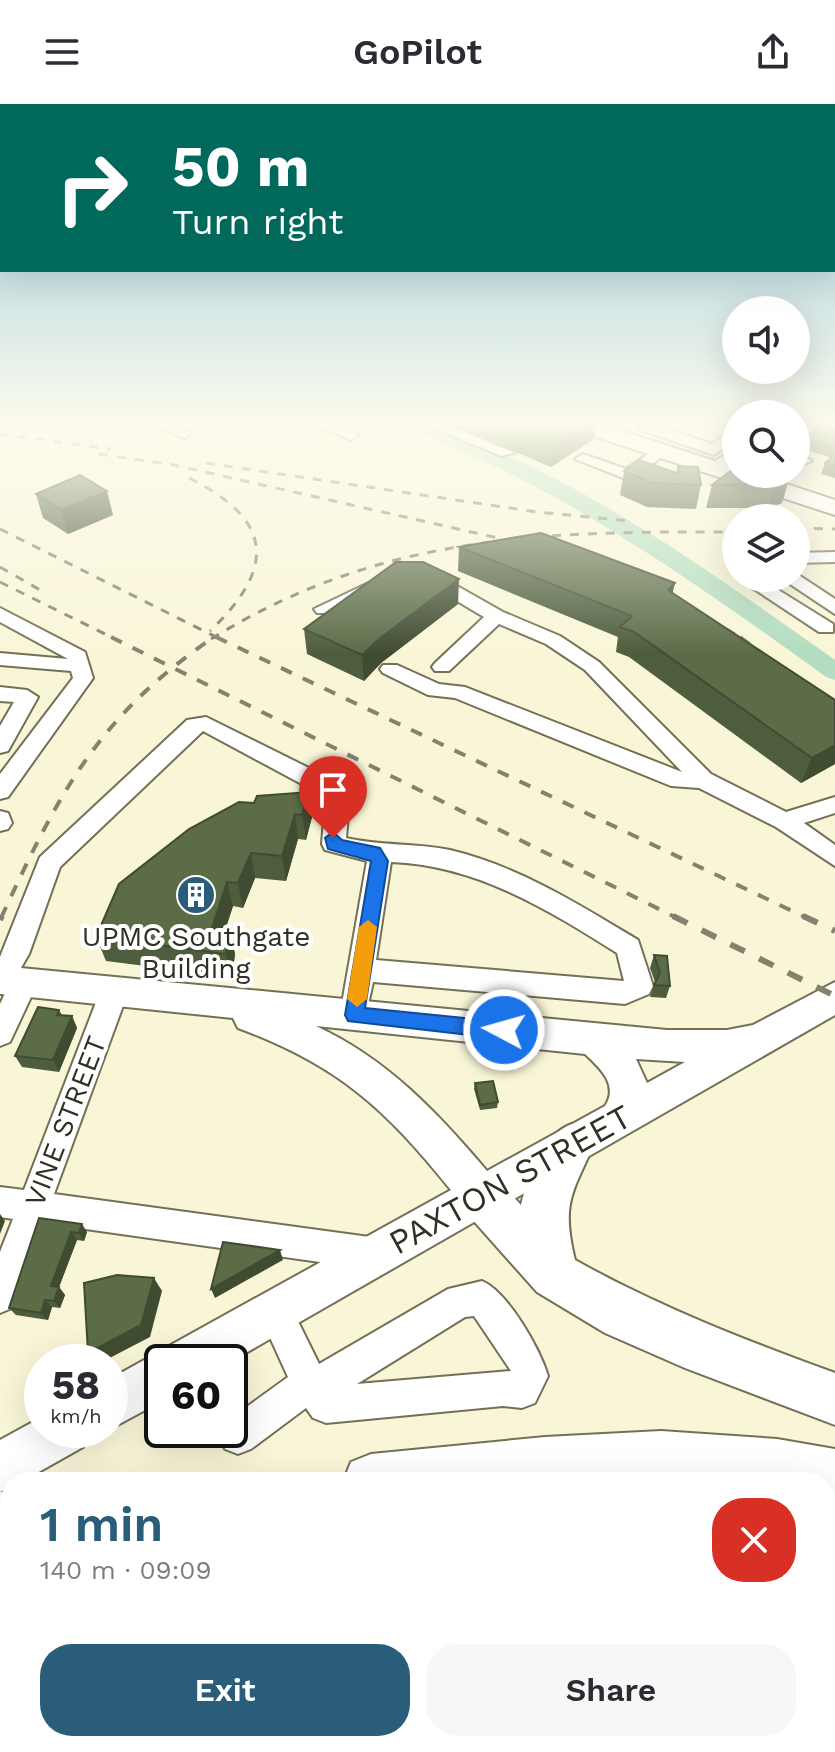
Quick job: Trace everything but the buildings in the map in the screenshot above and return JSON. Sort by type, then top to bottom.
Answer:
[{"type":"highway","points":[[554,1275],[543,1228],[546,1188],[572,1144]]},
{"type":"highway","points":[[480,1194],[554,1275],[623,1315],[685,1343],[835,1399]]},
{"type":"highway","points":[[468,1472],[585,1460],[700,1456],[803,1472]]},
{"type":"main road","points":[[8,980],[594,1039],[702,1047],[765,1038]]},
{"type":"main road","points":[[173,998],[240,1014],[334,1050],[394,1096],[480,1194]]},
{"type":"main road","name":"PAXTON STREET","points":[[217,1344],[820,1006]]},
{"type":"main road","points":[[594,1039],[618,1062],[630,1082],[630,1100],[619,1118]]},
{"type":"main road","points":[[0,1467],[34,1448]]},
{"type":"street","points":[[810,558],[835,557]]},
{"type":"street","points":[[324,609],[371,586],[428,575],[496,616],[553,640],[592,666],[703,780],[784,821],[835,857]]},
{"type":"street","points":[[810,591],[835,608]]},
{"type":"street","points":[[769,592],[832,630]]},
{"type":"street","points":[[0,614],[78,656],[83,678],[0,791]]},
{"type":"street","points":[[442,667],[496,616]]},
{"type":"street","points":[[0,659],[81,666]]},
{"type":"street","points":[[390,669],[435,690],[458,692],[679,780],[703,780]]},
{"type":"street","points":[[0,694],[27,697],[0,746]]},
{"type":"street","points":[[0,1034],[8,980],[49,863],[195,725],[206,724],[319,783],[337,803],[334,844],[374,853],[411,853],[456,860],[503,880],[629,947],[639,986],[625,993],[361,970]]},
{"type":"street","points":[[784,821],[835,805]]},
{"type":"street","points":[[354,1015],[379,861],[374,853]]},
{"type":"street","name":"VINE STREET","points":[[0,1296],[114,992]]},
{"type":"street","points":[[0,1202],[377,1254]]},
{"type":"street","points":[[248,1429],[310,1383],[330,1380],[460,1301],[482,1298],[526,1361],[530,1376],[522,1390],[503,1388],[326,1405],[310,1383],[275,1311]]},
{"type":"waterway","points":[[582,501],[684,565],[835,672]]},
{"type":"railway","points":[[210,631],[232,608],[247,586],[255,566],[256,546],[250,528],[225,501]]},
{"type":"railway","points":[[333,501],[498,538]]},
{"type":"railway","points":[[462,501],[630,521]]},
{"type":"railway","points":[[810,528],[835,529]]},
{"type":"railway","points":[[0,529],[215,637]]},
{"type":"railway","points":[[215,637],[274,604],[338,578],[401,559],[465,546],[530,538],[722,532]]},
{"type":"railway","points":[[0,567],[42,591]]},
{"type":"railway","points":[[0,582],[115,639]]},
{"type":"railway","points":[[665,593],[741,638]]},
{"type":"railway","points":[[111,637],[173,668]]},
{"type":"railway","points":[[216,637],[807,918]]},
{"type":"railway","points":[[216,637],[220,639]]},
{"type":"railway","points":[[173,668],[212,638]]},
{"type":"railway","points":[[741,638],[775,664]]},
{"type":"railway","points":[[1,918],[42,833],[85,761],[110,728],[173,668]]},
{"type":"railway","points":[[173,668],[677,918]]},
{"type":"railway","points":[[673,916],[835,996]]},
{"type":"railway","points":[[803,916],[835,931]]},
{"type":"slow traffic","points":[[357,999],[368,927]]},
{"type":"place","name":"UPMC Southgate Building","points":[[196,895]]},
{"type":"route","points":[[333,838],[334,844],[374,853],[379,861],[354,1015],[504,1030]]}]
